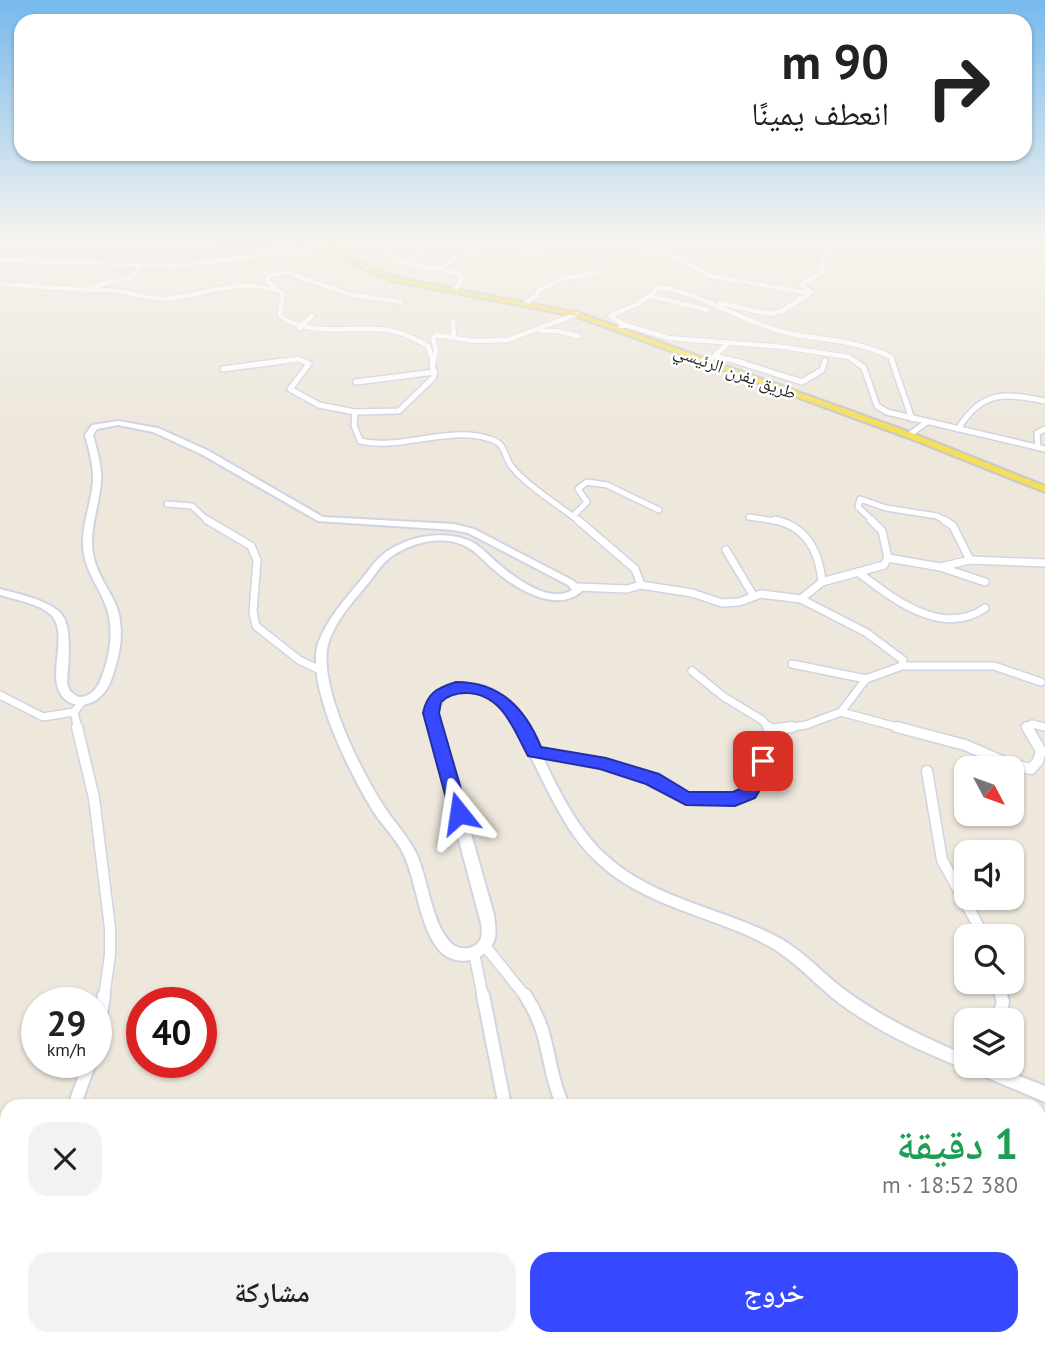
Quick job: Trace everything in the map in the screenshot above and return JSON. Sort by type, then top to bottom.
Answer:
[{"type":"main road","name":"طريق يفرن الرئيسي","points":[[519,302],[622,327],[1045,489]]},
{"type":"street","points":[[223,369],[267,365],[290,358],[304,361],[309,364],[290,389],[319,405],[355,412],[399,411],[434,377],[428,346],[398,330],[376,327],[315,330],[299,328],[280,316],[284,302]]},
{"type":"street","points":[[638,302],[610,316],[622,327],[669,338],[783,347],[849,357],[864,368],[877,405],[887,412],[1042,448]]},
{"type":"street","points":[[679,302],[706,310]]},
{"type":"street","points":[[712,302],[741,317],[781,332],[852,344],[885,353],[893,362],[912,419]]},
{"type":"street","points":[[714,302],[769,314],[782,311],[796,302]]},
{"type":"street","points":[[432,358],[436,351],[433,337],[441,334],[454,338],[498,341],[515,338],[577,314]]},
{"type":"street","points":[[299,328],[312,316]]},
{"type":"street","points":[[453,321],[454,338]]},
{"type":"street","points":[[532,330],[557,331],[578,336]]},
{"type":"street","points":[[711,359],[728,343]]},
{"type":"street","points":[[711,359],[761,367],[802,382],[822,370],[825,361]]},
{"type":"street","points":[[356,382],[435,372]]},
{"type":"street","points":[[958,429],[966,414],[992,395],[1045,401]]},
{"type":"street","points":[[355,412],[354,425],[358,438],[368,443],[467,436],[498,442],[505,448],[507,462],[513,469],[620,554],[640,577],[641,584]]},
{"type":"street","points":[[908,435],[926,422]]},
{"type":"street","points":[[0,695],[43,717],[74,712],[82,702],[104,686],[115,644],[117,624],[92,568],[87,544],[97,472],[89,435],[91,430],[102,424],[118,423],[144,426],[170,436],[321,519],[454,527],[471,531],[577,587],[628,589],[641,584],[692,593],[722,603],[739,603],[754,595],[801,599],[866,632],[903,660],[902,666]]},
{"type":"street","points":[[1042,448],[1037,433],[1045,429]]},
{"type":"street","points":[[573,516],[587,502],[578,489],[587,482],[607,485],[659,510]]},
{"type":"street","points":[[801,599],[822,582],[888,562],[880,528],[862,514],[860,499],[887,508],[937,516],[953,526],[970,561]]},
{"type":"street","points":[[167,504],[192,506],[213,526],[251,546],[257,560],[253,612],[256,626],[299,660],[322,671]]},
{"type":"street","points":[[749,517],[782,522],[805,533],[811,540],[821,566],[822,582]]},
{"type":"street","points":[[577,587],[575,594],[569,596],[558,598],[545,595],[510,578],[474,547],[456,540],[427,540],[400,547],[381,561],[325,637],[322,671],[330,705],[361,778],[378,809],[410,853],[432,920],[446,948],[460,956],[474,953],[485,946],[489,934],[487,915],[431,713],[433,701],[441,693],[471,687],[489,692],[513,712],[526,731],[534,752],[582,839],[626,879],[652,894],[706,913],[779,945],[845,999],[902,1032],[954,1056]]},
{"type":"street","points":[[726,550],[754,595]]},
{"type":"street","points":[[888,558],[940,567],[985,582]]},
{"type":"street","points":[[940,567],[970,561],[1045,563]]},
{"type":"street","points":[[858,572],[898,600],[939,617],[963,620],[985,608]]},
{"type":"street","points":[[0,592],[53,608],[59,615],[63,621],[62,684],[70,699],[82,702]]},
{"type":"street","points":[[792,664],[866,679],[902,666],[993,666],[1041,682]]},
{"type":"street","points":[[692,671],[724,697],[762,720],[771,730]]},
{"type":"street","points":[[771,730],[806,725],[841,712],[866,679]]},
{"type":"street","points":[[74,712],[94,798],[110,928],[110,955],[105,987]]},
{"type":"street","points":[[841,712],[965,744],[1009,764],[1031,769],[1038,761],[1041,751],[1027,727],[1032,724],[1045,727]]},
{"type":"street","points":[[534,752],[558,754],[653,779],[686,799],[735,799],[749,793],[756,784],[771,730]]},
{"type":"street","points":[[927,771],[943,860],[978,924]]},
{"type":"street","points":[[485,946],[508,973],[542,1023],[551,1056],[554,1089],[559,1099]]},
{"type":"street","points":[[474,953],[504,1099]]},
{"type":"street","points":[[77,1099],[84,1078]]},
{"type":"street","points":[[1008,1078],[1045,1094]]},
{"type":"route","points":[[459,813],[431,713],[433,701],[441,693],[456,688],[471,687],[489,692],[501,700],[526,731],[534,752],[600,763],[653,779],[686,799],[735,799],[749,793],[760,775],[763,761]]}]
